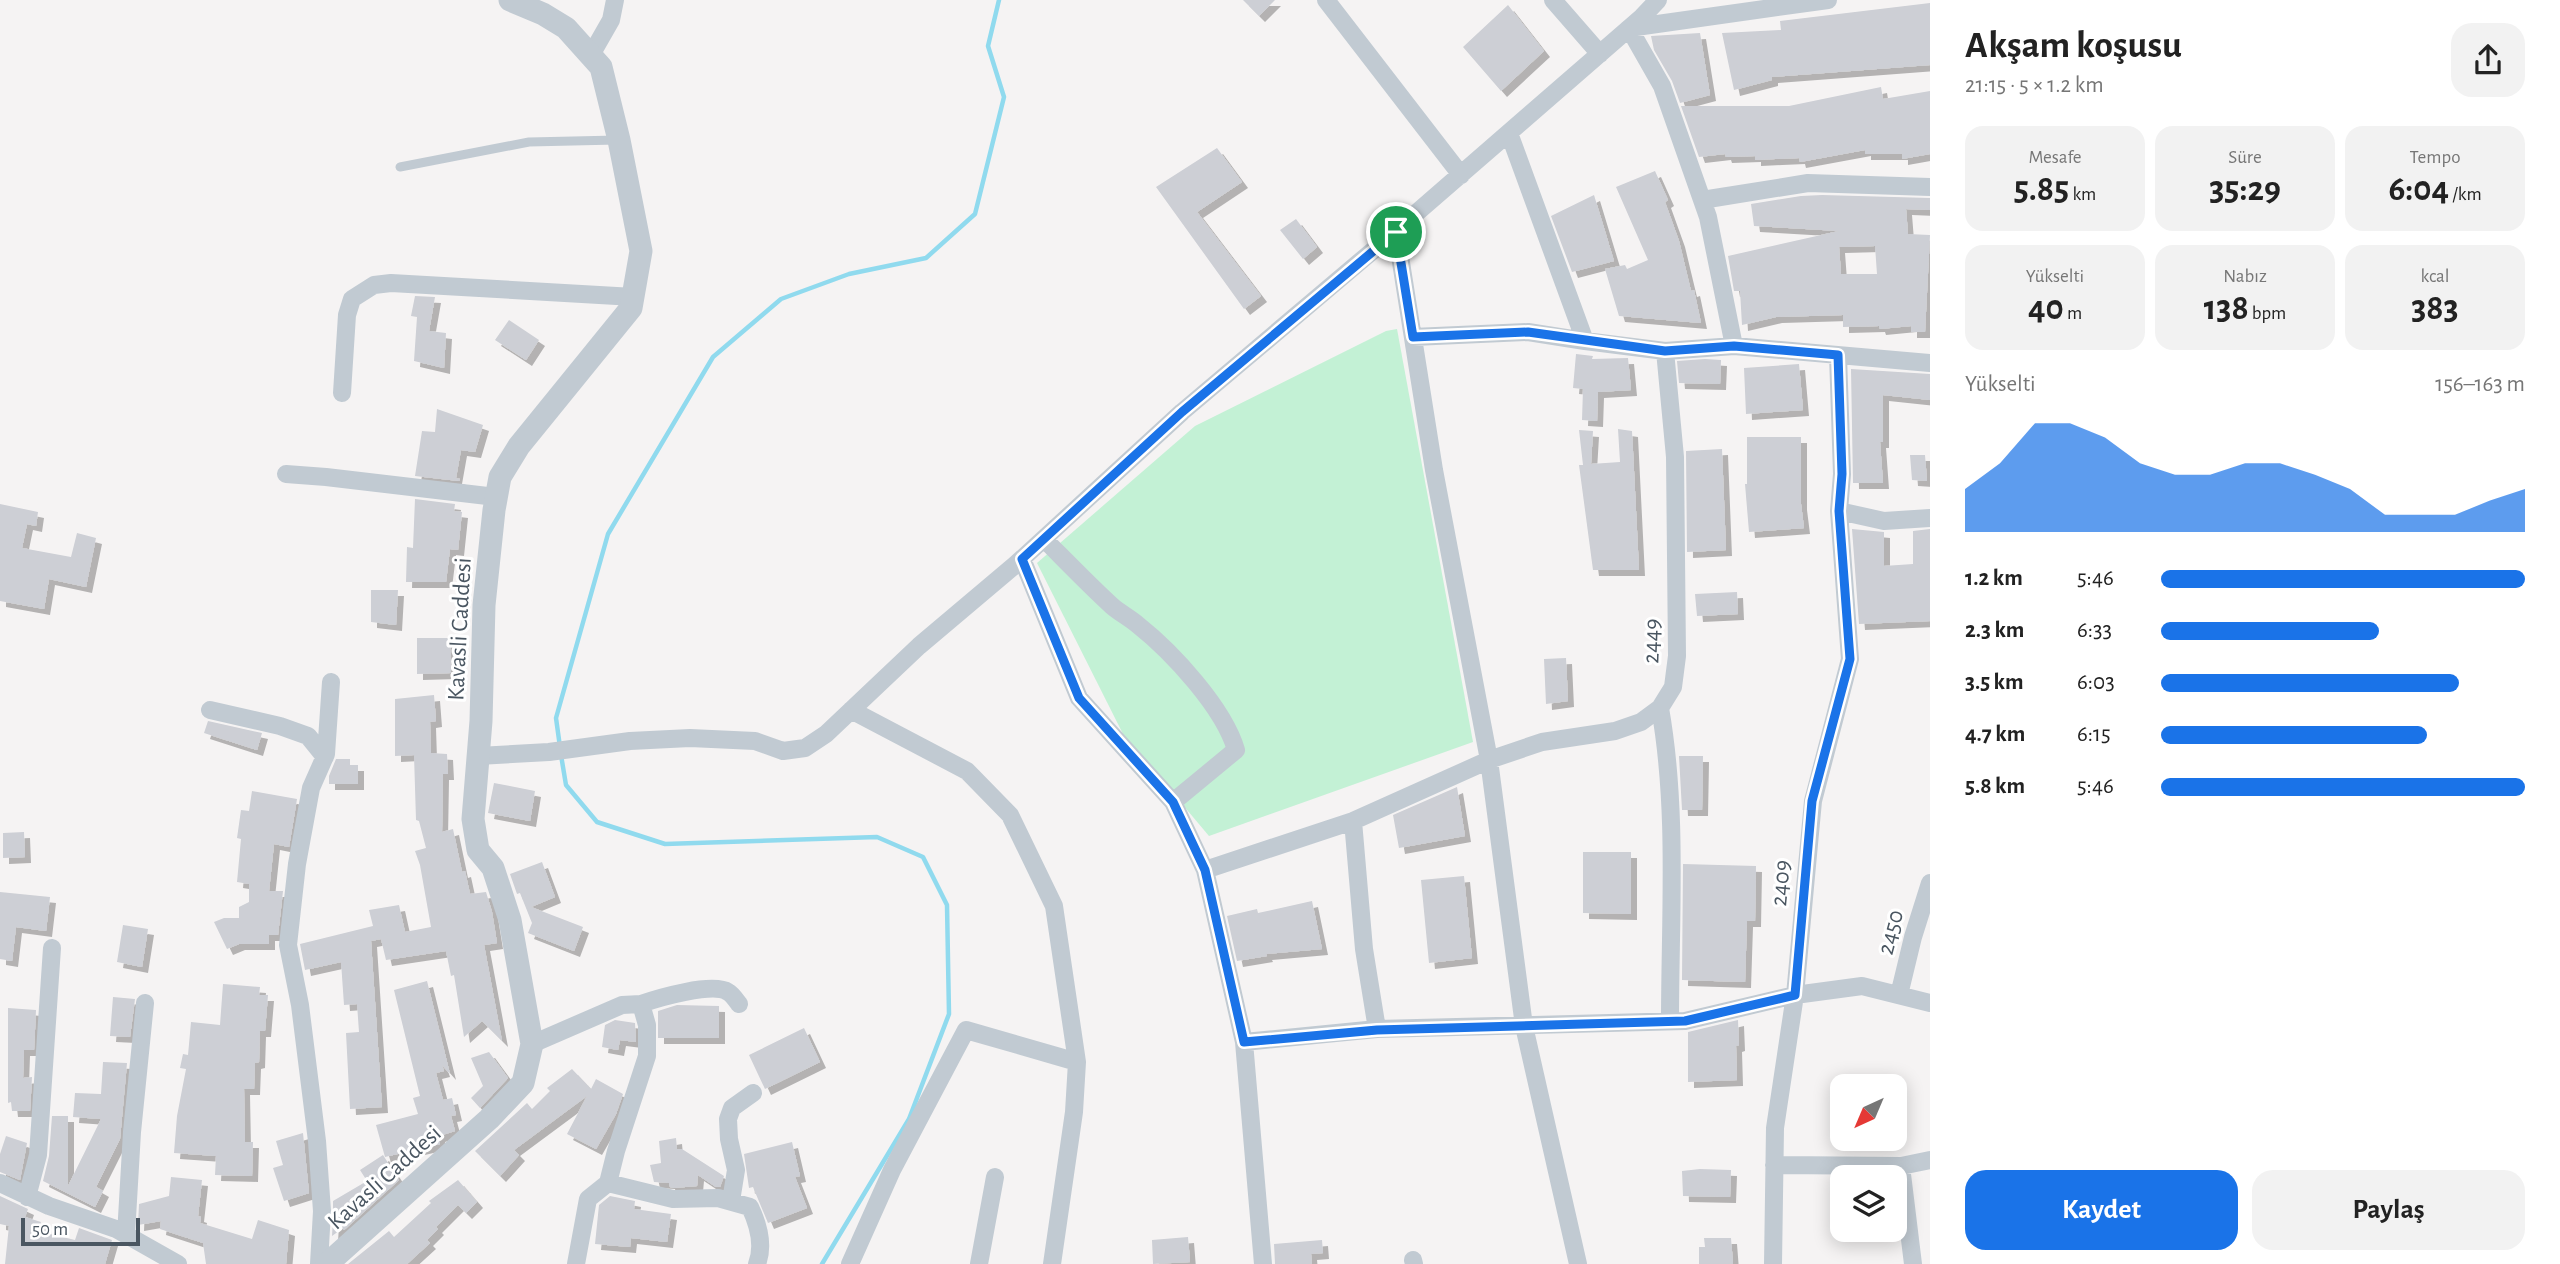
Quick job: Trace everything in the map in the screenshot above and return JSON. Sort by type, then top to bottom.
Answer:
[{"type":"street","points":[[591,55],[611,20],[615,0]]},
{"type":"street","points":[[1326,0],[1461,175]]},
{"type":"street","points":[[1553,0],[1600,54]]},
{"type":"street","points":[[478,756],[690,738],[755,741],[783,751],[805,748],[826,734],[919,646],[1022,559],[1182,412],[1396,232],[1658,0]]},
{"type":"street","points":[[1629,28],[1823,0]]},
{"type":"street","name":"Kavasli Caddesi","points":[[327,1264],[480,1127],[523,1083],[532,1044],[510,920],[493,868],[478,850],[473,820],[484,605],[496,497],[500,477],[519,446],[631,308],[641,251],[619,139],[601,66],[566,29],[543,13],[517,2]]},
{"type":"street","points":[[1629,28],[1662,86],[1708,217],[1734,346]]},
{"type":"street","points":[[1508,133],[1585,341]]},
{"type":"street","points":[[1702,200],[1808,183],[1930,187]]},
{"type":"street","points":[[1396,232],[1434,470],[1489,760],[1524,1026],[1578,1264]]},
{"type":"street","points":[[342,393],[347,315],[352,299],[374,285],[391,283],[634,297]]},
{"type":"street","points":[[1413,337],[1528,332],[1665,351],[1734,346],[1930,363]]},
{"type":"street","name":"2449","points":[[1660,708],[1673,687],[1677,656],[1675,457],[1665,351]]},
{"type":"street","name":"2409","points":[[1773,1264],[1774,1128],[1795,995],[1812,801],[1850,659],[1839,511],[1842,474],[1838,355]]},
{"type":"street","points":[[286,474],[496,497]]},
{"type":"street","points":[[1839,511],[1884,521],[1930,518]]},
{"type":"street","points":[[1044,539],[1114,608],[1140,626],[1183,669],[1214,705],[1232,736],[1236,750],[1173,802]]},
{"type":"street","points":[[1022,559],[1079,698],[1173,802],[1205,870],[1244,1042],[1263,1264]]},
{"type":"street","points":[[319,1264],[322,1211],[317,1141],[300,1005],[288,945],[297,864],[311,788],[325,757],[331,682]]},
{"type":"street","points":[[1205,870],[1353,821],[1489,760],[1542,742],[1615,731],[1641,722],[1660,708],[1667,750],[1670,808],[1670,1021]]},
{"type":"street","points":[[210,710],[280,726],[308,736],[325,757]]},
{"type":"street","points":[[851,710],[967,771],[1010,815],[1054,906],[1077,1062],[1074,1112],[1052,1264]]},
{"type":"street","points":[[1353,821],[1364,949],[1377,1030]]},
{"type":"street","name":"2450","points":[[1899,995],[1930,883]]},
{"type":"street","points":[[27,1197],[38,1155],[52,948]]},
{"type":"street","points":[[1244,1042],[1377,1030],[1685,1021],[1795,995],[1862,986],[1930,1003]]},
{"type":"street","points":[[532,1044],[622,1005],[641,1004],[715,988],[727,991],[739,1004]]},
{"type":"street","points":[[126,1235],[132,1132],[145,1003]]},
{"type":"street","points":[[576,1264],[588,1199],[608,1183],[647,1056],[647,1025],[641,1004]]},
{"type":"street","points":[[850,1264],[892,1170],[966,1030],[1077,1062]]},
{"type":"street","points":[[732,1201],[736,1170],[729,1139],[728,1119],[732,1108],[753,1093]]},
{"type":"street","points":[[1905,1165],[1930,1160]]},
{"type":"street","points":[[1774,1165],[1830,1165]]},
{"type":"street","points":[[979,1264],[995,1177]]},
{"type":"street","points":[[0,1183],[27,1197],[126,1235],[178,1264]]},
{"type":"street","points":[[608,1183],[673,1199],[718,1198],[750,1207],[758,1224],[760,1256],[757,1264]]},
{"type":"street","points":[[1907,1219],[1913,1264]]},
{"type":"lane","points":[[400,167],[529,142],[619,139]]},
{"type":"green space","points":[[1397,329],[1473,742],[1209,836],[1123,734],[1037,563],[1195,426],[1386,331]]},
{"type":"building","points":[[1243,0],[1275,0],[1259,16]]},
{"type":"building","points":[[1930,3],[1930,65],[1772,77],[1772,80],[1734,90],[1722,33],[1781,30],[1780,21]]},
{"type":"building","points":[[1508,5],[1544,51],[1501,91],[1463,47]]},
{"type":"building","points":[[1700,33],[1710,95],[1680,103],[1672,81],[1654,50],[1651,36]]},
{"type":"building","points":[[1881,87],[1883,99],[1930,91],[1930,154],[1902,159],[1902,154],[1865,154],[1865,150],[1800,162],[1799,158],[1755,160],[1755,156],[1726,157],[1725,154],[1699,157],[1681,106],[1789,106]]},
{"type":"building","points":[[1217,148],[1242,182],[1197,212],[1261,296],[1244,309],[1156,187]]},
{"type":"building","points":[[1655,171],[1668,200],[1665,202],[1679,241],[1691,291],[1694,290],[1701,323],[1619,316],[1605,269],[1625,265],[1627,269],[1648,260],[1616,187]]},
{"type":"building","points":[[1594,195],[1614,261],[1572,272],[1551,216]]},
{"type":"building","points":[[1801,196],[1930,198],[1930,210],[1906,209],[1908,234],[1930,235],[1925,332],[1911,332],[1911,326],[1880,329],[1879,326],[1843,327],[1843,315],[1776,317],[1742,325],[1740,291],[1734,291],[1728,256],[1839,231],[1754,226],[1751,204]],"holes":[[[1875,246],[1877,274],[1841,274],[1839,247]]]},
{"type":"building","points":[[1296,219],[1317,247],[1303,259],[1280,230]]},
{"type":"building","points":[[415,296],[435,297],[429,331],[446,333],[444,368],[414,361],[417,317],[411,316]]},
{"type":"building","points":[[509,320],[539,340],[526,360],[495,340]]},
{"type":"building","points":[[1576,354],[1593,356],[1592,359],[1628,358],[1631,390],[1598,392],[1597,421],[1582,420],[1583,389],[1573,388]]},
{"type":"building","points":[[1721,360],[1720,384],[1679,383],[1677,361]]},
{"type":"building","points":[[1799,364],[1803,410],[1746,414],[1744,368]]},
{"type":"building","points":[[1851,369],[1930,374],[1930,400],[1883,395],[1883,442],[1880,442],[1883,483],[1853,483]]},
{"type":"building","points":[[437,409],[483,425],[475,452],[461,450],[456,478],[460,479],[459,481],[415,476],[422,431],[435,432]]},
{"type":"building","points":[[1618,429],[1632,431],[1639,570],[1593,570],[1579,465],[1583,465],[1579,430],[1593,431],[1591,464],[1620,462]]},
{"type":"building","points":[[1747,437],[1801,437],[1801,504],[1804,528],[1749,532],[1745,484]]},
{"type":"building","points":[[1722,449],[1726,550],[1687,552],[1686,451]]},
{"type":"building","points":[[1910,455],[1925,455],[1927,481],[1912,480]]},
{"type":"building","points":[[415,499],[455,504],[454,511],[462,512],[458,550],[450,549],[446,582],[406,582],[407,547],[413,548]]},
{"type":"building","points":[[0,504],[38,512],[36,526],[27,524],[22,548],[71,557],[77,533],[96,538],[86,587],[49,579],[44,609],[0,601]]},
{"type":"building","points":[[1852,529],[1884,532],[1884,566],[1913,564],[1913,531],[1930,529],[1930,621],[1859,624]]},
{"type":"building","points":[[371,590],[398,590],[396,625],[371,622]]},
{"type":"building","points":[[1737,592],[1738,614],[1697,616],[1695,594]]},
{"type":"building","points":[[417,638],[450,638],[451,673],[417,674]]},
{"type":"building","points":[[1566,658],[1568,701],[1546,704],[1544,659]]},
{"type":"building","points":[[434,695],[436,721],[430,722],[431,753],[447,754],[448,774],[443,774],[442,832],[453,829],[462,872],[465,871],[470,894],[486,892],[492,912],[497,943],[484,945],[502,1041],[482,1021],[464,1037],[454,975],[451,976],[446,951],[386,960],[381,939],[371,941],[382,1107],[350,1109],[346,1033],[359,1032],[357,1004],[344,1005],[341,962],[305,970],[300,944],[373,926],[369,910],[399,905],[405,932],[431,927],[415,851],[426,848],[419,821],[416,820],[414,755],[395,756],[395,699]]},
{"type":"building","points":[[208,721],[262,733],[257,750],[204,733]]},
{"type":"building","points":[[1679,756],[1703,756],[1702,810],[1682,810]]},
{"type":"building","points":[[336,759],[350,759],[350,765],[358,765],[358,784],[329,784],[329,776]]},
{"type":"building","points":[[494,783],[535,791],[530,821],[488,813]]},
{"type":"building","points":[[1457,787],[1465,836],[1399,848],[1393,815]]},
{"type":"building","points":[[252,791],[297,799],[289,847],[274,844],[269,891],[283,891],[278,935],[269,935],[269,944],[239,944],[227,949],[214,922],[224,918],[239,918],[239,907],[249,902],[249,884],[237,882],[241,839],[237,838],[241,810],[249,811]]},
{"type":"building","points":[[24,832],[25,857],[3,858],[3,833]]},
{"type":"building","points":[[1583,852],[1631,852],[1631,914],[1583,913]]},
{"type":"building","points":[[542,862],[555,897],[531,907],[583,927],[574,951],[528,933],[532,923],[510,874]]},
{"type":"building","points":[[1683,864],[1756,866],[1755,921],[1747,921],[1745,982],[1682,980]]},
{"type":"building","points":[[1464,876],[1472,958],[1429,963],[1421,880]]},
{"type":"building","points":[[0,892],[50,897],[46,931],[16,927],[12,961],[0,959]]},
{"type":"building","points":[[1312,901],[1322,949],[1266,954],[1267,956],[1237,961],[1227,916],[1257,909],[1258,913]]},
{"type":"building","points":[[123,925],[148,929],[142,967],[117,962]]},
{"type":"building","points":[[427,981],[450,1074],[442,1065],[444,1071],[436,1073],[443,1100],[452,1098],[456,1115],[451,1116],[455,1131],[439,1136],[440,1144],[385,1157],[376,1125],[418,1114],[413,1098],[420,1096],[394,990]]},
{"type":"building","points":[[223,984],[260,987],[259,995],[268,995],[265,1031],[260,1031],[259,1062],[255,1063],[254,1089],[244,1089],[245,1142],[253,1142],[252,1176],[215,1175],[216,1156],[174,1153],[177,1116],[186,1069],[180,1068],[183,1054],[188,1055],[191,1022],[220,1025]]},
{"type":"building","points":[[113,997],[135,999],[130,1037],[110,1036]]},
{"type":"building","points":[[677,1005],[719,1006],[719,1038],[658,1038],[658,1011]]},
{"type":"building","points":[[8,1008],[36,1010],[34,1050],[24,1050],[23,1078],[32,1077],[30,1111],[12,1111],[11,1102],[8,1103]]},
{"type":"building","points":[[615,1020],[635,1023],[636,1042],[620,1040],[618,1050],[602,1047],[605,1025]]},
{"type":"building","points":[[1738,1020],[1737,1080],[1688,1082],[1688,1032]]},
{"type":"building","points":[[804,1028],[820,1062],[765,1089],[749,1055]]},
{"type":"building","points":[[489,1052],[508,1078],[480,1108],[471,1098],[483,1086],[471,1058]]},
{"type":"building","points":[[103,1062],[127,1063],[120,1139],[96,1187],[103,1191],[95,1207],[43,1181],[49,1156],[52,1116],[68,1116],[68,1186],[101,1119],[73,1117],[75,1093],[101,1094]]},
{"type":"building","points":[[572,1069],[591,1089],[596,1079],[623,1094],[616,1114],[596,1149],[567,1134],[587,1096],[514,1150],[519,1155],[500,1176],[475,1151],[527,1103],[532,1109],[550,1091],[547,1088]]},
{"type":"building","points":[[303,1133],[309,1193],[284,1201],[273,1168],[283,1165],[276,1141]]},
{"type":"building","points":[[6,1136],[27,1143],[20,1180],[0,1172],[0,1154]]},
{"type":"building","points":[[676,1138],[677,1149],[682,1149],[724,1176],[720,1187],[698,1175],[697,1186],[674,1188],[670,1187],[669,1183],[654,1182],[650,1165],[661,1163],[659,1141]]},
{"type":"building","points":[[792,1142],[800,1176],[795,1177],[807,1208],[768,1223],[753,1187],[749,1188],[744,1154]]},
{"type":"building","points":[[383,1155],[399,1180],[344,1230],[343,1228],[332,1236],[333,1219],[336,1217],[333,1201],[367,1181],[360,1170]]},
{"type":"building","points":[[1731,1170],[1730,1197],[1683,1196],[1682,1171]]},
{"type":"building","points":[[171,1177],[202,1180],[198,1216],[201,1217],[200,1223],[252,1239],[258,1220],[289,1230],[286,1264],[206,1264],[203,1243],[160,1229],[161,1221],[138,1225],[139,1204],[169,1196]]},
{"type":"building","points":[[458,1180],[477,1202],[466,1213],[458,1205],[436,1227],[438,1229],[427,1240],[430,1243],[407,1264],[348,1264],[389,1231],[394,1237],[431,1203],[429,1201]]},
{"type":"building","points":[[0,1196],[28,1209],[25,1217],[41,1222],[38,1231],[75,1240],[79,1228],[112,1240],[105,1264],[5,1264],[9,1226],[0,1224]]},
{"type":"building","points":[[610,1196],[635,1201],[634,1209],[671,1214],[667,1242],[631,1238],[630,1247],[595,1244],[599,1205]]},
{"type":"building","points":[[1188,1237],[1190,1262],[1153,1264],[1152,1240]]},
{"type":"building","points":[[1704,1238],[1731,1238],[1733,1264],[1699,1264],[1699,1247],[1705,1247]]},
{"type":"building","points":[[1322,1240],[1323,1253],[1311,1254],[1312,1264],[1275,1264],[1274,1244]]},
{"type":"waterway","points":[[560,747],[556,718],[608,534],[713,357],[781,299],[849,274],[926,258],[975,214],[1004,97],[988,46],[999,0]]},
{"type":"waterway","points":[[561,755],[566,785],[597,822],[665,844],[877,837],[923,857],[947,905],[949,1014],[909,1119],[822,1264]]},
{"type":"route","points":[[1396,232],[1413,337],[1528,332],[1665,351],[1734,346],[1838,355],[1842,474],[1839,511],[1850,659],[1812,801],[1795,995],[1685,1021],[1377,1030],[1244,1042],[1205,870],[1173,802],[1079,698],[1022,559],[1182,412],[1396,232]]}]
